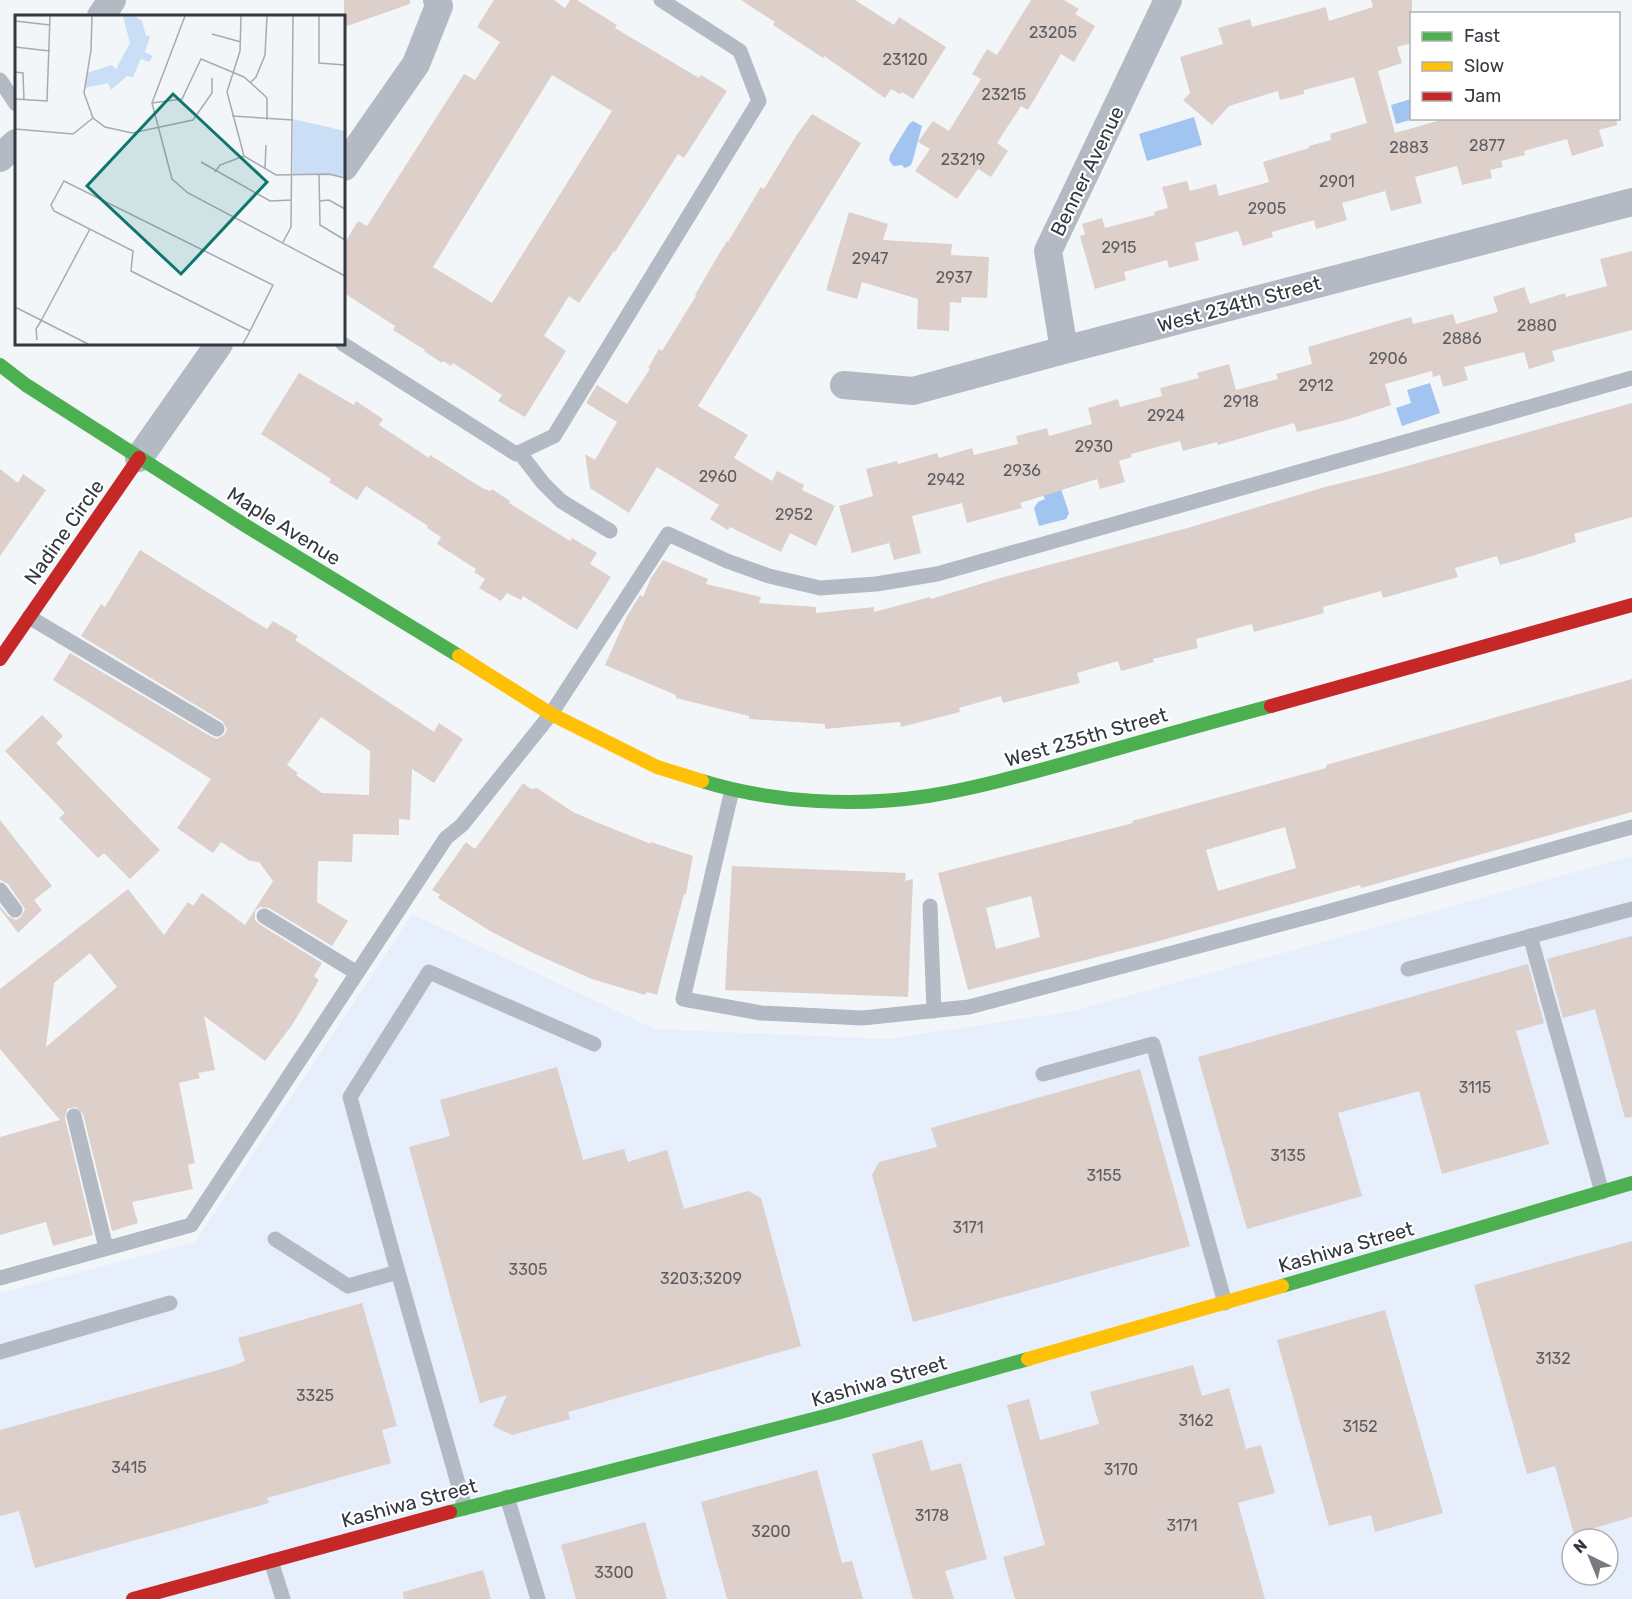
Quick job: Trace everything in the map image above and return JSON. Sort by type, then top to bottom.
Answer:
[{"type":"street","points":[[102,15],[112,0]]},
{"type":"street","points":[[345,166],[416,64],[439,6],[437,0]]},
{"type":"street","name":"Benner Avenue","points":[[1064,350],[1048,251],[1168,0]]},
{"type":"street","points":[[0,158],[15,144]]},
{"type":"street","name":"West 234th Street","points":[[844,385],[913,391],[1632,202]]},
{"type":"street","points":[[139,458],[218,345]]},
{"type":"street","name":"Maple Avenue","points":[[0,365],[27,385],[243,525],[447,648],[551,714]]},
{"type":"street","name":"Nadine Circle","points":[[0,659],[139,458]]},
{"type":"street","name":"West 235th Street","points":[[551,714],[657,767],[732,790],[832,801],[877,801],[927,796],[997,782],[1632,605]]},
{"type":"street","name":"Kashiwa Street","points":[[132,1599],[465,1508],[837,1413],[1225,1303],[1632,1183]]},
{"type":"lane","points":[[345,345],[516,454],[554,436],[759,101],[740,51],[661,0]]},
{"type":"lane","points":[[0,80],[15,102]]},
{"type":"lane","points":[[0,1278],[191,1225],[446,838],[462,825],[551,714],[668,534],[727,561],[769,576],[820,588],[876,584],[938,574],[1632,378]]},
{"type":"lane","points":[[519,452],[543,483],[561,501],[610,531]]},
{"type":"lane","points":[[29,617],[217,729]]},
{"type":"lane","points":[[732,790],[683,999],[761,1013],[862,1018],[969,1007],[1323,913],[1632,827]]},
{"type":"lane","points":[[0,890],[15,910]]},
{"type":"lane","points":[[930,906],[934,1011]]},
{"type":"lane","points":[[1408,969],[1632,909]]},
{"type":"lane","points":[[264,916],[357,973]]},
{"type":"lane","points":[[1530,936],[1602,1192]]},
{"type":"lane","points":[[465,1508],[351,1097],[429,972],[594,1044]]},
{"type":"lane","points":[[1044,1074],[1153,1044],[1225,1303]]},
{"type":"lane","points":[[74,1116],[106,1248]]},
{"type":"lane","points":[[275,1239],[348,1286],[398,1272]]},
{"type":"lane","points":[[0,1352],[170,1303]]},
{"type":"lane","points":[[507,1497],[538,1599]]},
{"type":"lane","points":[[270,1561],[282,1599]]},
{"type":"shaded area","points":[[1632,856],[1632,1599],[0,1599],[0,1293],[195,1242],[412,914],[655,1029],[889,1039],[1073,1011]]},
{"type":"water","points":[[1410,99],[1410,120],[1396,124],[1391,105]]},
{"type":"water","points":[[1194,117],[1202,145],[1147,161],[1139,134]]},
{"type":"water","points":[[913,121],[922,126],[912,163],[904,168],[902,165],[893,166],[889,160],[890,155]]},
{"type":"water","points":[[1430,383],[1440,413],[1402,426],[1396,408],[1411,403],[1407,390]]},
{"type":"water","points":[[1061,489],[1069,513],[1066,519],[1039,526],[1034,508],[1038,502],[1045,499],[1043,495]]},
{"type":"building","points":[[344,0],[410,0],[410,4],[345,27]]},
{"type":"building","points":[[494,0],[554,0],[565,8],[570,0],[577,0],[617,25],[615,28],[699,78],[701,75],[727,91],[684,158],[678,154],[579,303],[569,296],[544,336],[566,351],[525,417],[498,401],[502,395],[453,363],[451,366],[443,361],[442,363],[393,330],[395,326],[345,294],[345,242],[358,221],[367,226],[464,74],[475,80],[500,42],[477,27]],"holes":[[[552,75],[612,111],[492,303],[433,267]]]},
{"type":"building","points":[[741,0],[855,0],[894,25],[899,17],[946,47],[913,99],[902,92],[900,94],[891,89],[885,98],[824,56],[823,58],[773,25],[775,22]]},
{"type":"building","points":[[1031,0],[1064,0],[1079,9],[1075,14],[1095,26],[1074,62],[1061,54],[1028,110],[1021,106],[997,143],[1008,151],[991,177],[978,169],[957,199],[915,171],[930,149],[918,142],[933,121],[949,131],[981,79],[972,74],[987,49],[997,55]]},
{"type":"building","points":[[1371,0],[1412,0],[1410,44],[1397,47],[1402,63],[1378,71],[1395,133],[1441,120],[1616,120],[1617,125],[1599,130],[1604,146],[1572,156],[1567,139],[1524,151],[1525,155],[1501,161],[1503,167],[1490,170],[1492,178],[1462,185],[1457,166],[1415,177],[1422,203],[1391,211],[1385,191],[1342,203],[1347,220],[1316,229],[1314,220],[1272,232],[1273,237],[1243,246],[1238,231],[1195,243],[1199,260],[1169,268],[1167,260],[1124,272],[1126,280],[1095,289],[1080,236],[1085,234],[1082,224],[1102,218],[1105,228],[1155,215],[1154,212],[1168,208],[1162,187],[1187,181],[1190,191],[1216,184],[1219,196],[1269,182],[1263,162],[1331,140],[1330,134],[1367,123],[1354,77],[1304,90],[1304,94],[1280,100],[1278,91],[1229,106],[1212,125],[1183,100],[1190,93],[1180,57],[1223,44],[1218,28],[1250,19],[1252,27],[1326,7],[1329,21],[1373,7]]},
{"type":"building","points":[[812,114],[861,143],[698,406],[748,435],[734,458],[772,481],[777,471],[804,485],[802,490],[835,506],[816,546],[790,533],[781,552],[730,527],[728,530],[710,519],[719,505],[657,467],[629,513],[590,488],[585,454],[595,460],[617,422],[586,403],[597,385],[627,404],[650,369],[648,368],[659,349],[662,351],[696,296],[761,187],[764,189]]},
{"type":"building","points":[[849,212],[888,224],[883,240],[952,244],[951,255],[989,257],[987,298],[962,297],[961,303],[950,302],[949,331],[917,329],[918,299],[862,282],[857,299],[826,290]]},
{"type":"building","points":[[1632,251],[1632,330],[1552,351],[1555,361],[1529,369],[1524,352],[1464,367],[1468,380],[1443,387],[1440,375],[1433,377],[1432,371],[1385,384],[1391,405],[1346,420],[1297,432],[1294,423],[1218,445],[1217,442],[1183,451],[1180,441],[1131,454],[1132,457],[1119,461],[1125,482],[1100,489],[1097,479],[1020,503],[1022,508],[967,523],[962,503],[912,516],[921,553],[894,560],[889,543],[852,553],[839,506],[873,496],[866,469],[897,461],[898,464],[937,453],[939,458],[972,448],[974,455],[1018,444],[1016,436],[1047,428],[1049,436],[1092,424],[1088,408],[1118,399],[1120,407],[1162,396],[1160,388],[1199,378],[1197,373],[1229,364],[1236,390],[1278,379],[1276,374],[1312,364],[1308,347],[1411,317],[1413,324],[1453,314],[1456,324],[1498,312],[1493,297],[1524,287],[1530,304],[1565,293],[1566,297],[1607,286],[1600,259]]},
{"type":"building","points":[[299,373],[354,405],[356,401],[383,419],[379,425],[429,458],[430,455],[482,488],[490,491],[492,489],[510,501],[509,503],[570,541],[572,538],[597,553],[590,564],[611,577],[577,630],[523,596],[521,600],[507,593],[501,601],[479,588],[485,579],[474,572],[476,569],[437,544],[441,537],[427,528],[428,526],[366,486],[357,500],[329,482],[331,479],[261,434]]},
{"type":"building","points":[[1632,403],[1632,517],[1574,534],[1576,542],[1532,556],[1500,565],[1497,556],[1455,568],[1458,577],[1383,598],[1381,591],[1323,607],[1324,613],[1254,632],[1252,624],[1196,639],[1198,648],[1153,659],[1154,662],[1121,671],[1118,661],[1077,673],[1080,683],[1003,703],[1001,696],[959,708],[960,712],[901,727],[900,722],[825,729],[825,724],[749,719],[749,716],[676,698],[676,695],[605,665],[627,616],[640,595],[643,597],[651,578],[663,560],[708,579],[706,584],[761,597],[759,603],[816,607],[816,613],[874,607],[874,612],[930,597],[931,599]]},
{"type":"building","points":[[0,469],[18,483],[23,474],[46,490],[0,556]]},
{"type":"building","points":[[140,550],[267,629],[273,621],[298,636],[295,640],[434,732],[439,723],[463,739],[434,783],[412,769],[410,820],[399,819],[399,835],[353,834],[352,862],[318,861],[317,902],[348,921],[332,946],[269,908],[260,907],[255,911],[255,920],[259,924],[322,963],[314,976],[319,980],[292,1025],[265,1061],[204,1016],[215,1070],[198,1073],[200,1078],[179,1083],[195,1163],[188,1165],[193,1189],[132,1202],[138,1223],[112,1231],[83,1114],[76,1107],[67,1109],[65,1118],[93,1235],[53,1246],[46,1222],[0,1235],[0,1137],[60,1120],[0,1049],[0,989],[128,889],[164,935],[188,902],[193,906],[202,893],[245,925],[273,881],[259,862],[250,861],[221,842],[213,853],[177,828],[211,779],[53,680],[70,653],[212,737],[217,739],[225,734],[227,729],[222,721],[81,636],[101,604],[105,607]],"holes":[[[321,717],[370,751],[369,795],[322,793],[296,775],[298,773],[287,765]],[[90,953],[117,987],[46,1047],[54,983]]]},
{"type":"building","points":[[1632,679],[1632,812],[1361,888],[1360,885],[1148,944],[968,990],[938,873],[1133,823],[1132,821],[1326,768],[1326,765]],"holes":[[[1285,827],[1296,868],[1218,891],[1206,850]],[[1031,896],[1040,937],[996,949],[986,908]]]},
{"type":"building","points":[[42,715],[63,736],[56,743],[160,850],[130,879],[104,853],[98,858],[59,818],[65,813],[5,751]]},
{"type":"building","points":[[523,783],[531,789],[537,788],[573,812],[596,822],[651,844],[651,842],[693,856],[686,894],[684,894],[657,995],[647,992],[645,995],[592,979],[535,954],[490,931],[438,898],[440,895],[432,890],[466,842],[475,849]]},
{"type":"building","points":[[0,820],[52,886],[34,900],[42,910],[18,933],[0,909],[0,906],[8,916],[16,920],[21,917],[25,909],[8,884],[0,880]]},
{"type":"building","points":[[732,866],[906,873],[905,881],[913,879],[908,997],[725,990]]},
{"type":"building","points":[[1632,936],[1632,1117],[1625,1118],[1595,1009],[1563,1018],[1547,959]]},
{"type":"building","points":[[1528,964],[1544,1023],[1516,1031],[1549,1144],[1442,1174],[1419,1091],[1338,1113],[1362,1196],[1247,1229],[1198,1057]]},
{"type":"building","points":[[557,1067],[583,1160],[624,1149],[628,1162],[667,1150],[684,1209],[748,1191],[761,1198],[801,1346],[568,1412],[570,1419],[512,1435],[493,1426],[507,1395],[480,1403],[409,1147],[450,1136],[440,1100]]},
{"type":"building","points":[[1140,1069],[1190,1246],[913,1322],[872,1175],[879,1162],[937,1147],[931,1128]]},
{"type":"building","points":[[1632,1241],[1632,1517],[1598,1527],[1572,1527],[1555,1466],[1527,1474],[1474,1285]]},
{"type":"building","points":[[362,1303],[397,1426],[382,1430],[391,1463],[267,1498],[269,1503],[35,1568],[19,1511],[0,1516],[0,1430],[233,1366],[245,1361],[238,1338]]},
{"type":"building","points":[[1385,1310],[1443,1513],[1375,1532],[1371,1515],[1329,1526],[1277,1340]]},
{"type":"building","points":[[1193,1365],[1202,1396],[1229,1388],[1246,1449],[1261,1445],[1275,1493],[1238,1503],[1265,1599],[1015,1599],[1003,1557],[1045,1545],[1007,1405],[1029,1399],[1040,1440],[1099,1424],[1090,1392]]},
{"type":"building","points":[[922,1440],[931,1471],[961,1463],[987,1559],[945,1571],[954,1599],[913,1599],[872,1454]]},
{"type":"building","points":[[817,1470],[842,1563],[852,1561],[863,1599],[727,1599],[701,1502]]},
{"type":"building","points":[[645,1522],[667,1599],[576,1599],[561,1545]]},
{"type":"building","points":[[483,1570],[491,1599],[404,1599],[403,1592]]},
{"type":"traffic: fast","points":[[0,365],[26,385],[243,524],[459,656]]},
{"type":"traffic: fast","points":[[702,781],[757,794],[814,801],[872,801],[928,796],[1010,778],[1271,706]]},
{"type":"traffic: fast","points":[[1282,1286],[1632,1183]]},
{"type":"traffic: fast","points":[[450,1512],[837,1413],[1028,1359]]},
{"type":"traffic: slow","points":[[459,656],[551,714],[657,767],[702,781]]},
{"type":"traffic: slow","points":[[1028,1359],[1282,1286]]},
{"type":"traffic: jam","points":[[0,659],[139,458]]},
{"type":"traffic: jam","points":[[1271,706],[1632,605]]},
{"type":"traffic: jam","points":[[133,1599],[450,1512]]}]
